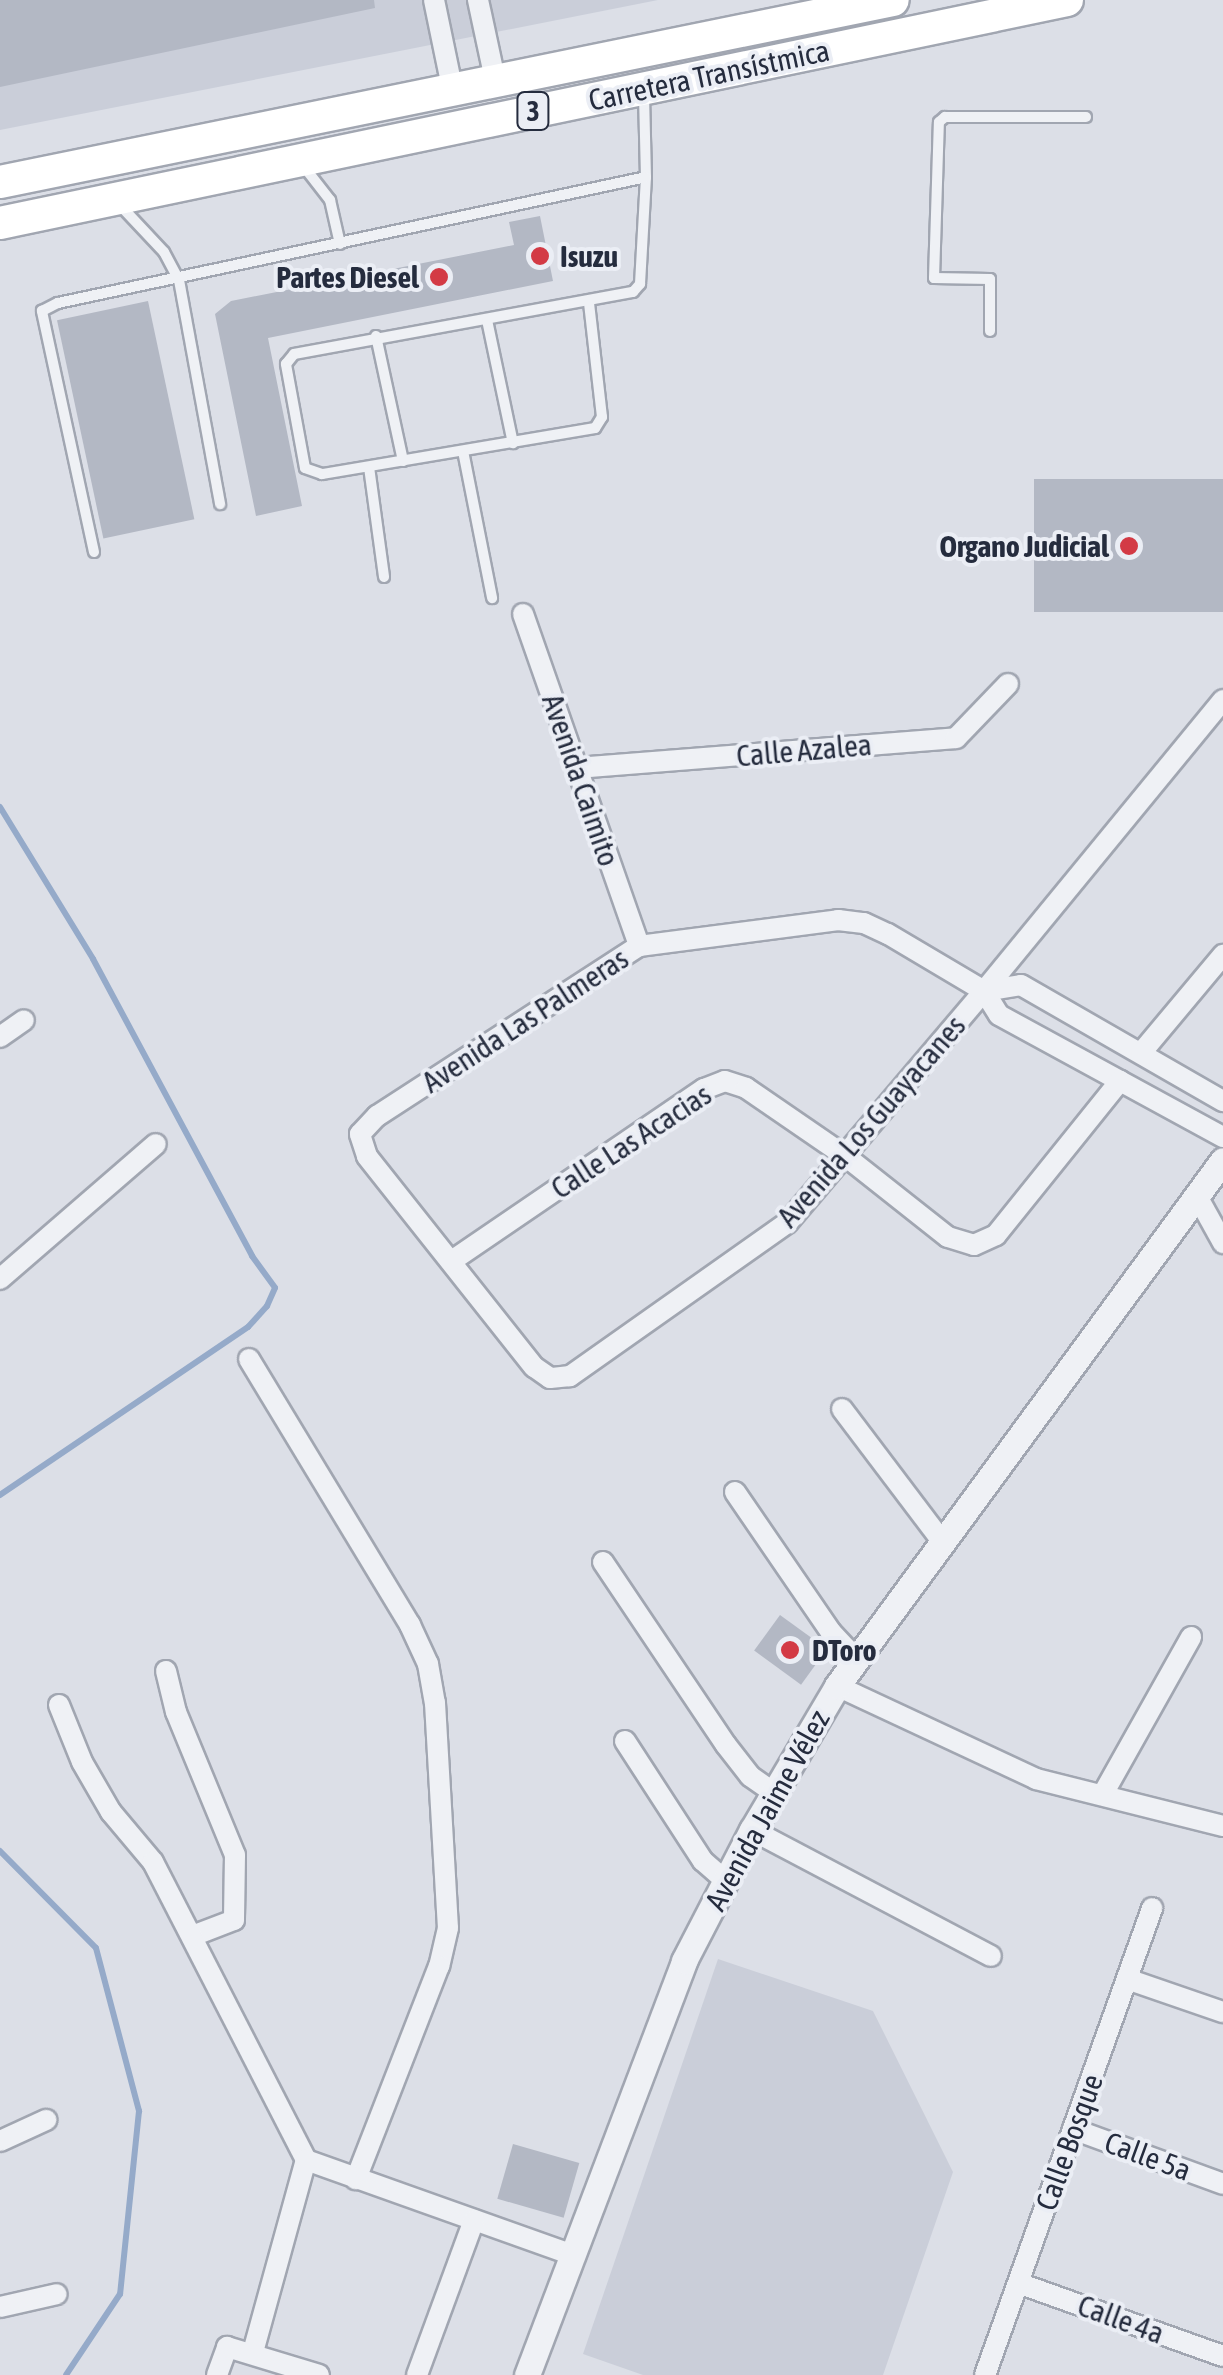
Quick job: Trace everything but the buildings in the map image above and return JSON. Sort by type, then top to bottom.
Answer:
[{"type":"main road","name":"Carretera Transístmica","points":[[0,182],[893,0]]},
{"type":"main road","name":"Carretera Transístmica","points":[[0,223],[1067,0]]},
{"type":"street","points":[[434,0],[452,87]]},
{"type":"street","points":[[478,0],[495,79]]},
{"type":"street","name":"Avenida Caimito","points":[[523,614],[639,946]]},
{"type":"street","name":"Calle Azalea","points":[[577,768],[956,738],[1008,684]]},
{"type":"street","name":"Avenida Los Guayacanes","points":[[360,1134],[367,1156],[534,1367],[550,1378],[570,1376],[787,1223],[1223,700]]},
{"type":"street","name":"Avenida Las Palmeras","points":[[360,1134],[377,1116],[639,946],[838,920],[864,923],[984,991],[1000,1015],[1223,1137]]},
{"type":"street","points":[[1141,1053],[1223,955]]},
{"type":"street","name":"Avenida Las Palmeras","points":[[984,991],[1022,985],[1223,1102]]},
{"type":"street","points":[[0,1037],[24,1020]]},
{"type":"street","name":"Calle Las Acacias","points":[[452,1260],[704,1089],[725,1081],[746,1088],[844,1155],[948,1237],[974,1245],[996,1235],[1120,1081]]},
{"type":"street","points":[[0,1279],[156,1144]]},
{"type":"street","name":"Avenida Jaime Vélez","points":[[527,2375],[684,1961],[752,1830],[856,1658],[1223,1160]]},
{"type":"street","points":[[1197,1196],[1223,1242]]},
{"type":"street","points":[[249,1360],[410,1625],[428,1664],[435,1704],[448,1928],[439,1966],[356,2180]]},
{"type":"street","points":[[842,1409],[940,1540]]},
{"type":"street","points":[[735,1492],[831,1632],[856,1658]]},
{"type":"street","points":[[604,1562],[726,1745],[750,1776],[774,1793]]},
{"type":"street","points":[[1103,1794],[1191,1637]]},
{"type":"street","points":[[166,1671],[176,1712],[235,1855],[234,1920],[192,1936]]},
{"type":"street","points":[[837,1686],[1036,1779],[1223,1826]]},
{"type":"street","points":[[58,1704],[82,1762],[111,1812],[153,1862],[306,2160],[573,2255]]},
{"type":"street","points":[[625,1741],[703,1860],[726,1881]]},
{"type":"street","points":[[752,1830],[991,1956]]},
{"type":"street","name":"Calle Bosque","points":[[985,2375],[1152,1908]]},
{"type":"street","points":[[1127,1979],[1223,2012]]},
{"type":"street","points":[[0,2141],[46,2120]]},
{"type":"street","name":"Calle 5a","points":[[1073,2129],[1223,2184]]},
{"type":"street","points":[[253,2352],[306,2160]]},
{"type":"street","points":[[416,2375],[474,2220]]},
{"type":"street","name":"Calle 4a","points":[[1018,2282],[1223,2356]]},
{"type":"street","points":[[0,2307],[57,2294]]},
{"type":"street","points":[[217,2375],[227,2348],[253,2352],[291,2370],[319,2375]]},
{"type":"lane","points":[[590,303],[600,424],[463,452],[322,474],[304,468],[286,364],[294,354],[376,336],[621,297],[640,284],[646,177],[644,88]]},
{"type":"lane","points":[[990,331],[990,279],[934,278],[938,122],[945,117],[1086,117]]},
{"type":"lane","points":[[296,161],[314,176],[330,200],[340,244]]},
{"type":"lane","points":[[94,552],[42,311],[58,304],[646,177]]},
{"type":"lane","points":[[114,199],[164,252],[179,280],[220,504]]},
{"type":"lane","points":[[487,320],[513,443]]},
{"type":"lane","points":[[376,336],[403,461]]},
{"type":"lane","points":[[463,452],[492,598]]},
{"type":"lane","points":[[369,467],[384,576]]},
{"type":"shaded area","points":[[0,0],[658,0],[0,130]]},
{"type":"shaded area","points":[[718,1959],[873,2011],[953,2172],[883,2375],[643,2375],[583,2354]]},
{"type":"waterway","points":[[0,807],[93,959],[252,1256],[275,1288],[267,1306],[248,1327],[0,1495]]},
{"type":"waterway","points":[[0,1851],[96,1948],[139,2111],[120,2294],[66,2375]]},
{"type":"place","name":"Isuzu","points":[[540,256]]},
{"type":"place","name":"Partes Diesel","points":[[439,277]]},
{"type":"place","name":"Organo Judicial","points":[[1129,546]]},
{"type":"place","name":"DToro","points":[[790,1650]]}]
